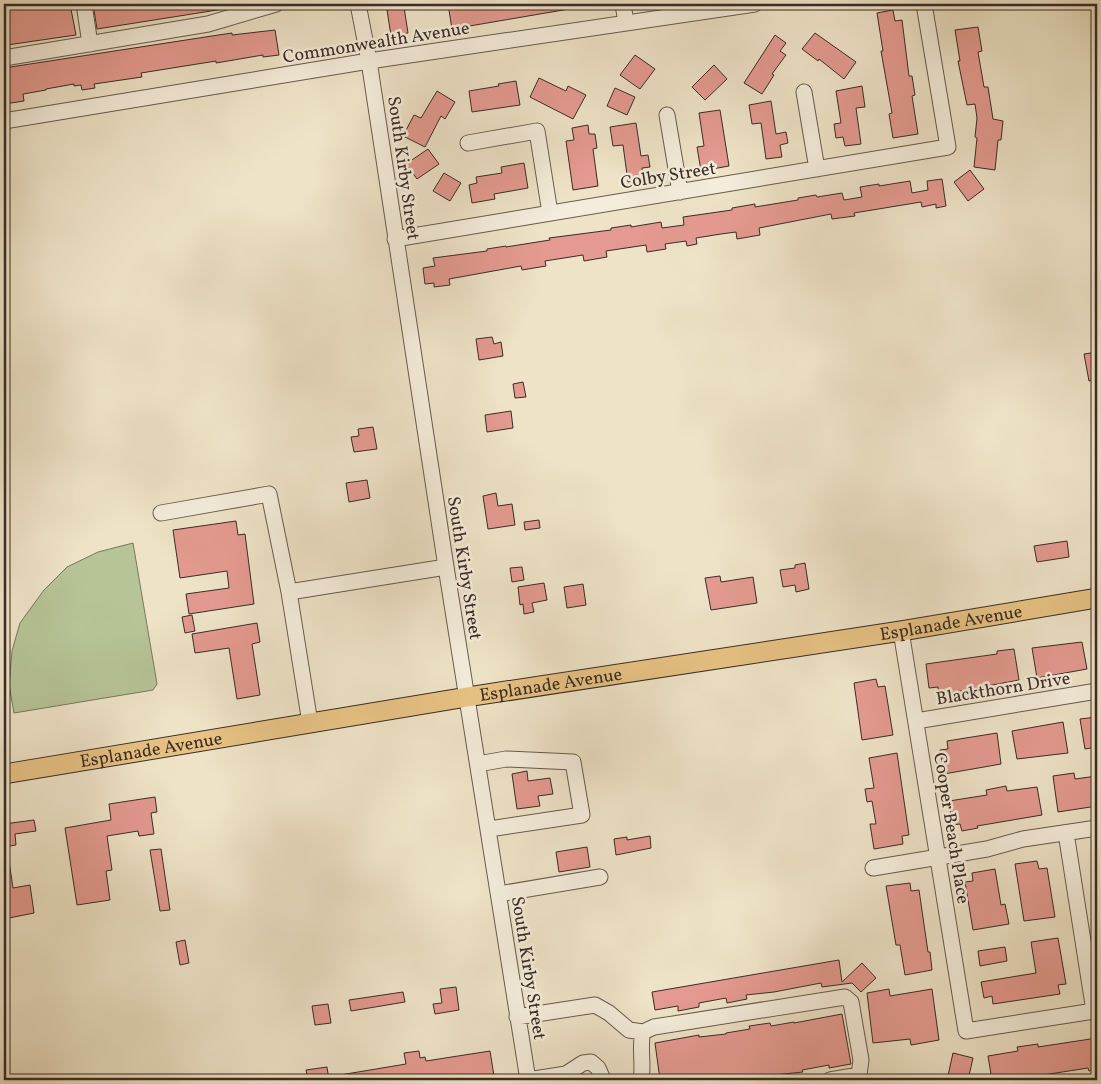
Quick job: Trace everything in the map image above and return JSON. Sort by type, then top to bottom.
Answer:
[{"type":"main road","name":"Esplanade Avenue","points":[[4,774],[467,697],[901,631],[1097,598]]},
{"type":"street","points":[[84,4],[90,44]]},
{"type":"street","points":[[4,58],[208,24],[276,4]]},
{"type":"street","name":"South Kirby Street","points":[[358,4],[369,61],[446,567],[528,1080]]},
{"type":"street","points":[[623,4],[626,23]]},
{"type":"street","name":"Commonwealth Avenue","points":[[4,121],[369,61],[749,4]]},
{"type":"street","name":"Colby Street","points":[[395,239],[948,147],[924,4]]},
{"type":"street","points":[[804,92],[816,169]]},
{"type":"street","points":[[667,115],[680,192]]},
{"type":"street","points":[[468,143],[537,131],[550,213]]},
{"type":"street","points":[[160,513],[269,494],[289,592],[310,723]]},
{"type":"street","points":[[289,592],[446,567]]},
{"type":"street","name":"Cooper Beach Place","points":[[901,631],[966,1031],[1094,1011],[1066,833]]},
{"type":"street","name":"Blackthorn Drive","points":[[916,721],[1097,691]]},
{"type":"street","points":[[478,764],[506,759],[573,762],[582,815],[489,829]]},
{"type":"street","points":[[873,868],[987,849],[1023,839],[1097,828]]},
{"type":"street","points":[[499,894],[600,877]]},
{"type":"street","points":[[517,1017],[595,1005],[609,1013],[629,1030],[643,1032],[654,1026],[845,997],[851,1002],[861,1060],[859,1075],[830,1080]]},
{"type":"street","points":[[641,1080],[643,1051],[641,1038],[643,1032]]},
{"type":"street","points":[[528,1080],[566,1074],[583,1063],[591,1062],[598,1068],[605,1079]]},
{"type":"green space","points":[[133,543],[157,684],[153,690],[14,713],[9,685],[12,651],[20,623],[44,590],[67,567],[98,552]]},
{"type":"building","points":[[4,4],[70,4],[76,35],[7,45]]},
{"type":"building","points":[[93,4],[230,4],[230,8],[97,29]]},
{"type":"building","points":[[448,4],[575,4],[575,8],[452,29]]},
{"type":"building","points":[[404,7],[408,33],[391,36],[387,10]]},
{"type":"building","points":[[893,10],[895,21],[902,20],[909,76],[912,76],[915,95],[912,96],[918,134],[893,138],[889,114],[892,113],[881,51],[883,51],[877,13]]},
{"type":"building","points":[[978,27],[982,51],[978,52],[984,87],[988,87],[993,119],[1003,121],[1001,140],[998,140],[995,170],[974,167],[977,138],[975,137],[977,118],[975,104],[967,105],[958,61],[960,61],[955,30]]},
{"type":"building","points":[[275,30],[279,55],[263,57],[263,55],[216,63],[216,61],[141,73],[142,77],[94,84],[95,88],[82,90],[81,85],[74,86],[74,84],[23,94],[24,101],[4,104],[4,68],[232,33],[232,35]]},
{"type":"building","points":[[815,33],[856,62],[844,79],[819,59],[818,61],[802,49]]},
{"type":"building","points":[[775,35],[786,43],[780,51],[786,55],[772,74],[774,75],[762,94],[744,83]]},
{"type":"building","points":[[635,55],[655,69],[640,89],[620,75]]},
{"type":"building","points":[[714,65],[727,79],[705,100],[692,87]]},
{"type":"building","points":[[539,78],[566,91],[568,86],[586,95],[573,119],[530,97]]},
{"type":"building","points":[[516,81],[520,105],[472,112],[469,91]]},
{"type":"building","points":[[862,86],[865,107],[856,108],[861,144],[845,146],[843,137],[836,138],[834,124],[841,123],[836,91]]},
{"type":"building","points":[[615,88],[635,97],[627,115],[607,106]]},
{"type":"building","points":[[437,91],[455,102],[445,119],[441,116],[425,147],[403,136],[414,115],[421,118]]},
{"type":"building","points":[[771,101],[776,134],[786,132],[788,143],[780,145],[782,157],[766,159],[761,123],[752,124],[749,105]]},
{"type":"building","points":[[720,110],[729,166],[701,171],[697,147],[704,146],[699,113]]},
{"type":"building","points":[[636,123],[641,156],[648,155],[650,167],[642,168],[644,179],[628,182],[623,145],[613,146],[610,127]]},
{"type":"building","points":[[588,125],[589,134],[595,134],[597,148],[593,149],[598,186],[573,190],[566,141],[574,140],[572,128]]},
{"type":"building","points":[[428,149],[439,164],[417,179],[406,164]]},
{"type":"building","points":[[524,163],[528,188],[494,194],[495,199],[472,203],[469,185],[477,183],[476,177],[502,173],[501,167]]},
{"type":"building","points":[[970,170],[984,189],[968,201],[954,182]]},
{"type":"building","points":[[444,173],[461,183],[450,201],[433,191]]},
{"type":"building","points":[[942,179],[946,206],[936,208],[936,204],[922,207],[921,202],[854,213],[855,216],[832,219],[831,214],[759,228],[760,235],[737,239],[736,232],[721,234],[696,238],[697,244],[687,246],[686,241],[665,244],[666,249],[647,252],[646,245],[606,251],[607,257],[584,261],[583,255],[545,261],[546,266],[522,270],[521,266],[449,279],[450,285],[434,287],[434,283],[425,284],[423,268],[435,266],[433,258],[487,251],[487,249],[611,230],[611,228],[631,225],[631,227],[661,222],[662,228],[684,225],[683,217],[732,210],[732,208],[755,204],[755,207],[798,200],[798,198],[816,195],[817,197],[842,193],[844,200],[862,197],[860,187],[879,184],[879,186],[910,181],[912,193],[928,190],[927,181]]},
{"type":"building","points":[[492,337],[494,344],[501,342],[503,356],[479,360],[476,339]]},
{"type":"building","points":[[1097,352],[1097,379],[1089,381],[1084,354]]},
{"type":"building","points":[[523,382],[526,397],[515,398],[513,384]]},
{"type":"building","points":[[511,411],[513,428],[487,432],[485,415]]},
{"type":"building","points":[[373,427],[377,449],[354,452],[351,437],[359,436],[358,429]]},
{"type":"building","points":[[367,480],[370,498],[349,502],[346,483]]},
{"type":"building","points":[[496,493],[498,506],[512,504],[515,525],[488,529],[483,496]]},
{"type":"building","points":[[539,520],[540,528],[525,530],[524,522]]},
{"type":"building","points":[[236,521],[238,535],[245,534],[254,604],[189,614],[186,594],[229,588],[227,571],[180,578],[173,530]]},
{"type":"building","points":[[1067,541],[1069,557],[1037,562],[1034,546]]},
{"type":"building","points":[[805,563],[809,589],[796,592],[795,585],[783,587],[780,570],[795,568],[795,565]]},
{"type":"building","points":[[522,567],[524,580],[512,582],[510,568]]},
{"type":"building","points":[[720,576],[721,582],[753,577],[757,603],[711,610],[705,578]]},
{"type":"building","points":[[544,583],[547,600],[532,603],[534,612],[524,614],[523,604],[520,605],[518,587]]},
{"type":"building","points":[[583,584],[586,605],[567,608],[564,587]]},
{"type":"building","points":[[192,615],[195,631],[185,633],[182,617]]},
{"type":"building","points":[[257,623],[260,642],[252,644],[260,695],[237,699],[229,648],[195,653],[192,634]]},
{"type":"building","points":[[1082,642],[1087,669],[1037,678],[1032,648]]},
{"type":"building","points":[[1014,649],[1019,680],[939,695],[938,687],[929,688],[926,664],[997,654],[997,651]]},
{"type":"building","points":[[876,679],[878,687],[885,686],[893,735],[862,740],[854,683]]},
{"type":"building","points":[[1097,717],[1097,747],[1085,749],[1080,719]]},
{"type":"building","points":[[1063,722],[1068,753],[1017,759],[1012,731]]},
{"type":"building","points":[[997,733],[1001,764],[944,774],[940,750],[948,749],[947,741]]},
{"type":"building","points":[[897,753],[909,835],[902,836],[903,844],[874,849],[870,824],[876,824],[872,801],[867,802],[865,789],[874,788],[869,758]]},
{"type":"building","points":[[527,771],[528,781],[550,778],[553,794],[538,796],[540,806],[517,809],[512,774]]},
{"type":"building","points":[[1074,773],[1075,779],[1097,776],[1097,806],[1058,812],[1053,776]]},
{"type":"building","points":[[1006,786],[1007,791],[1037,787],[1042,815],[977,826],[978,828],[962,831],[960,824],[952,825],[949,801],[987,795],[986,790]]},
{"type":"building","points":[[155,797],[157,812],[151,813],[154,834],[139,836],[138,831],[107,836],[112,870],[106,871],[110,900],[77,905],[65,828],[111,820],[109,804]]},
{"type":"building","points":[[34,820],[36,831],[15,834],[16,845],[4,847],[4,824]]},
{"type":"building","points":[[650,836],[651,848],[616,855],[614,839],[627,837],[627,840]]},
{"type":"building","points":[[587,847],[590,867],[559,872],[556,852]]},
{"type":"building","points":[[161,849],[170,910],[160,911],[150,850]]},
{"type":"building","points":[[4,861],[9,861],[13,888],[30,885],[34,913],[4,919]]},
{"type":"building","points":[[1037,861],[1039,869],[1047,868],[1055,917],[1024,921],[1015,864]]},
{"type":"building","points":[[995,869],[1001,905],[1005,904],[1009,924],[973,930],[965,882],[973,881],[972,873]]},
{"type":"building","points":[[910,883],[911,891],[919,890],[932,970],[905,975],[900,945],[896,945],[886,886]]},
{"type":"building","points":[[1058,938],[1066,984],[1058,985],[1060,994],[993,1004],[992,996],[984,998],[981,982],[1036,973],[1031,942]]},
{"type":"building","points":[[185,940],[189,963],[180,965],[176,942]]},
{"type":"building","points":[[1005,947],[1007,961],[980,966],[978,951]]},
{"type":"building","points":[[839,960],[842,982],[862,963],[876,978],[861,992],[852,983],[822,987],[821,983],[746,995],[747,999],[727,1003],[726,998],[699,1003],[699,1007],[678,1011],[678,1006],[655,1010],[652,992]]},
{"type":"building","points":[[456,987],[459,1010],[435,1014],[433,1004],[442,1003],[440,989]]},
{"type":"building","points":[[889,989],[890,996],[932,989],[939,1040],[911,1045],[910,1039],[873,1043],[867,993]]},
{"type":"building","points":[[403,992],[405,1002],[351,1011],[349,1000]]},
{"type":"building","points":[[328,1004],[331,1023],[315,1025],[312,1006]]},
{"type":"building","points":[[842,1014],[851,1064],[829,1068],[829,1065],[802,1070],[803,1072],[755,1077],[756,1080],[660,1080],[655,1043],[699,1035],[699,1037],[726,1034],[750,1029],[749,1026],[770,1023],[771,1026]]},
{"type":"building","points":[[1097,1038],[1097,1069],[1089,1071],[1088,1068],[1011,1080],[992,1080],[988,1056],[1018,1051],[1017,1047],[1038,1044],[1038,1047]]},
{"type":"building","points":[[419,1051],[420,1058],[425,1057],[426,1061],[490,1051],[494,1076],[457,1080],[340,1080],[340,1075],[406,1064],[404,1053]]},
{"type":"building","points":[[953,1053],[973,1058],[968,1080],[947,1080]]},
{"type":"building","points":[[327,1067],[329,1080],[308,1080],[306,1070]]}]
